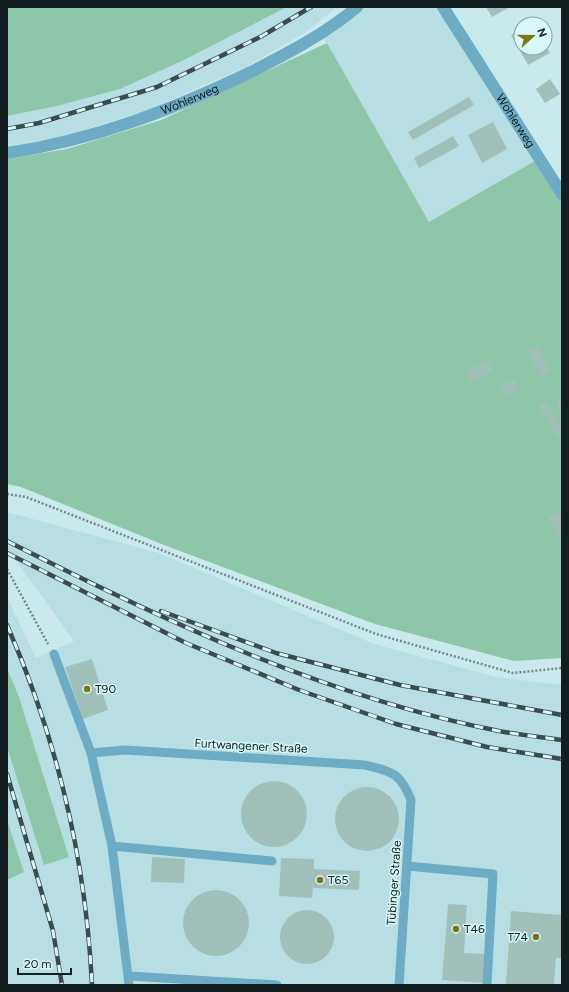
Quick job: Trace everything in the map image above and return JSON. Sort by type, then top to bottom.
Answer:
[{"type":"street","name":"Wöhlerweg","points":[[7,153],[66,143],[154,115],[227,83],[289,52],[334,25],[357,7]]},
{"type":"street","name":"Wöhlerweg","points":[[443,7],[562,194]]},
{"type":"lane","points":[[54,654],[91,753],[112,846],[129,981],[277,985]]},
{"type":"lane","name":"Furtwangener Straße","points":[[91,753],[125,750],[366,764],[392,772],[405,784]]},
{"type":"lane","name":"Tübinger Straße","points":[[399,985],[411,800],[405,784]]},
{"type":"lane","points":[[112,846],[272,861]]},
{"type":"lane","points":[[407,866],[493,874],[487,985]]},
{"type":"path","points":[[7,494],[26,497],[376,634],[513,673],[562,668]]},
{"type":"path","points":[[7,569],[54,654]]},
{"type":"shaded area","points":[[287,7],[337,7],[306,32],[248,66],[150,109],[66,136],[7,146],[7,116],[57,106],[120,89],[184,60]]},
{"type":"shaded area","points":[[357,7],[443,7],[540,158],[429,223],[327,43],[318,34]]},
{"type":"shaded area","points":[[7,512],[159,553],[374,644],[496,677],[562,685],[562,985],[7,985],[7,880],[24,872],[7,820],[7,747],[44,864],[69,857],[19,697],[7,668],[7,597],[36,658],[74,641],[7,548]]},
{"type":"green space","points":[[7,7],[287,7],[184,60],[120,89],[57,106],[7,116]]},
{"type":"green space","points":[[327,43],[429,222],[540,158],[562,194],[562,658],[514,661],[375,624],[164,545],[21,487],[7,484],[7,159],[67,149],[161,120]]},
{"type":"green space","points":[[7,668],[19,697],[69,857],[44,865],[7,747]]},
{"type":"green space","points":[[7,820],[24,872],[7,880]]},
{"type":"building","points":[[486,7],[510,7],[492,17]]},
{"type":"building","points":[[523,56],[544,56],[528,65]]},
{"type":"building","points":[[550,79],[560,94],[545,103],[536,89]]},
{"type":"building","points":[[469,97],[474,105],[413,140],[408,132]]},
{"type":"building","points":[[493,122],[507,149],[482,163],[468,135]]},
{"type":"building","points":[[453,136],[459,146],[419,168],[414,158]]},
{"type":"building","points":[[537,346],[551,372],[541,377],[527,351]]},
{"type":"building","points":[[487,360],[493,371],[471,382],[466,371]]},
{"type":"building","points":[[514,379],[520,389],[507,396],[501,386]]},
{"type":"building","points":[[562,398],[562,414],[556,401]]},
{"type":"building","points":[[546,402],[562,430],[562,434],[557,437],[539,406]]},
{"type":"building","points":[[562,511],[562,536],[558,538],[548,518]]},
{"type":"building","name":"T90","points":[[92,659],[108,710],[83,719],[65,667]]},
{"type":"building","points":[[274,781],[287,784],[297,791],[304,801],[307,814],[304,827],[297,837],[287,844],[274,847],[261,844],[251,837],[244,827],[241,814],[244,801],[251,791],[261,784]]},
{"type":"building","points":[[367,787],[379,789],[390,796],[397,807],[399,819],[397,831],[390,842],[379,849],[367,851],[355,849],[344,842],[337,831],[335,819],[337,807],[344,796],[355,789]]},
{"type":"building","points":[[152,857],[185,859],[184,883],[151,882]]},
{"type":"building","name":"T65","points":[[281,858],[314,859],[314,869],[360,871],[359,890],[313,888],[312,898],[279,896]]},
{"type":"building","points":[[209,890],[223,890],[235,895],[244,904],[249,916],[247,936],[240,947],[223,956],[209,956],[197,951],[188,942],[183,930],[183,916],[188,904],[197,895]]},
{"type":"building","name":"T46","points":[[448,904],[467,905],[464,953],[486,954],[484,983],[442,980]]},
{"type":"building","points":[[307,910],[317,912],[326,918],[332,927],[334,937],[332,947],[326,956],[317,962],[307,964],[297,962],[288,956],[282,947],[280,937],[282,927],[288,918],[297,912]]},
{"type":"building","name":"T74","points":[[511,911],[562,915],[562,958],[556,958],[554,985],[506,985]]},
{"type":"railway","points":[[7,129],[39,123],[157,87],[262,36],[311,7]]},
{"type":"railway","points":[[7,541],[126,600],[247,653],[309,677],[371,698],[435,716],[499,731],[562,740]]},
{"type":"railway","points":[[7,553],[186,643],[299,690],[396,724],[487,747],[562,759]]},
{"type":"railway","points":[[161,611],[276,653],[400,685],[562,715]]},
{"type":"railway","points":[[7,625],[41,712],[66,801],[76,847],[83,892],[89,939],[92,985]]},
{"type":"railway","points":[[7,774],[53,931],[62,985]]},
{"type":"place","name":"T90","points":[[87,689]]},
{"type":"place","name":"T65","points":[[320,880]]},
{"type":"place","name":"T46","points":[[456,929]]},
{"type":"place","name":"T74","points":[[536,937]]}]
